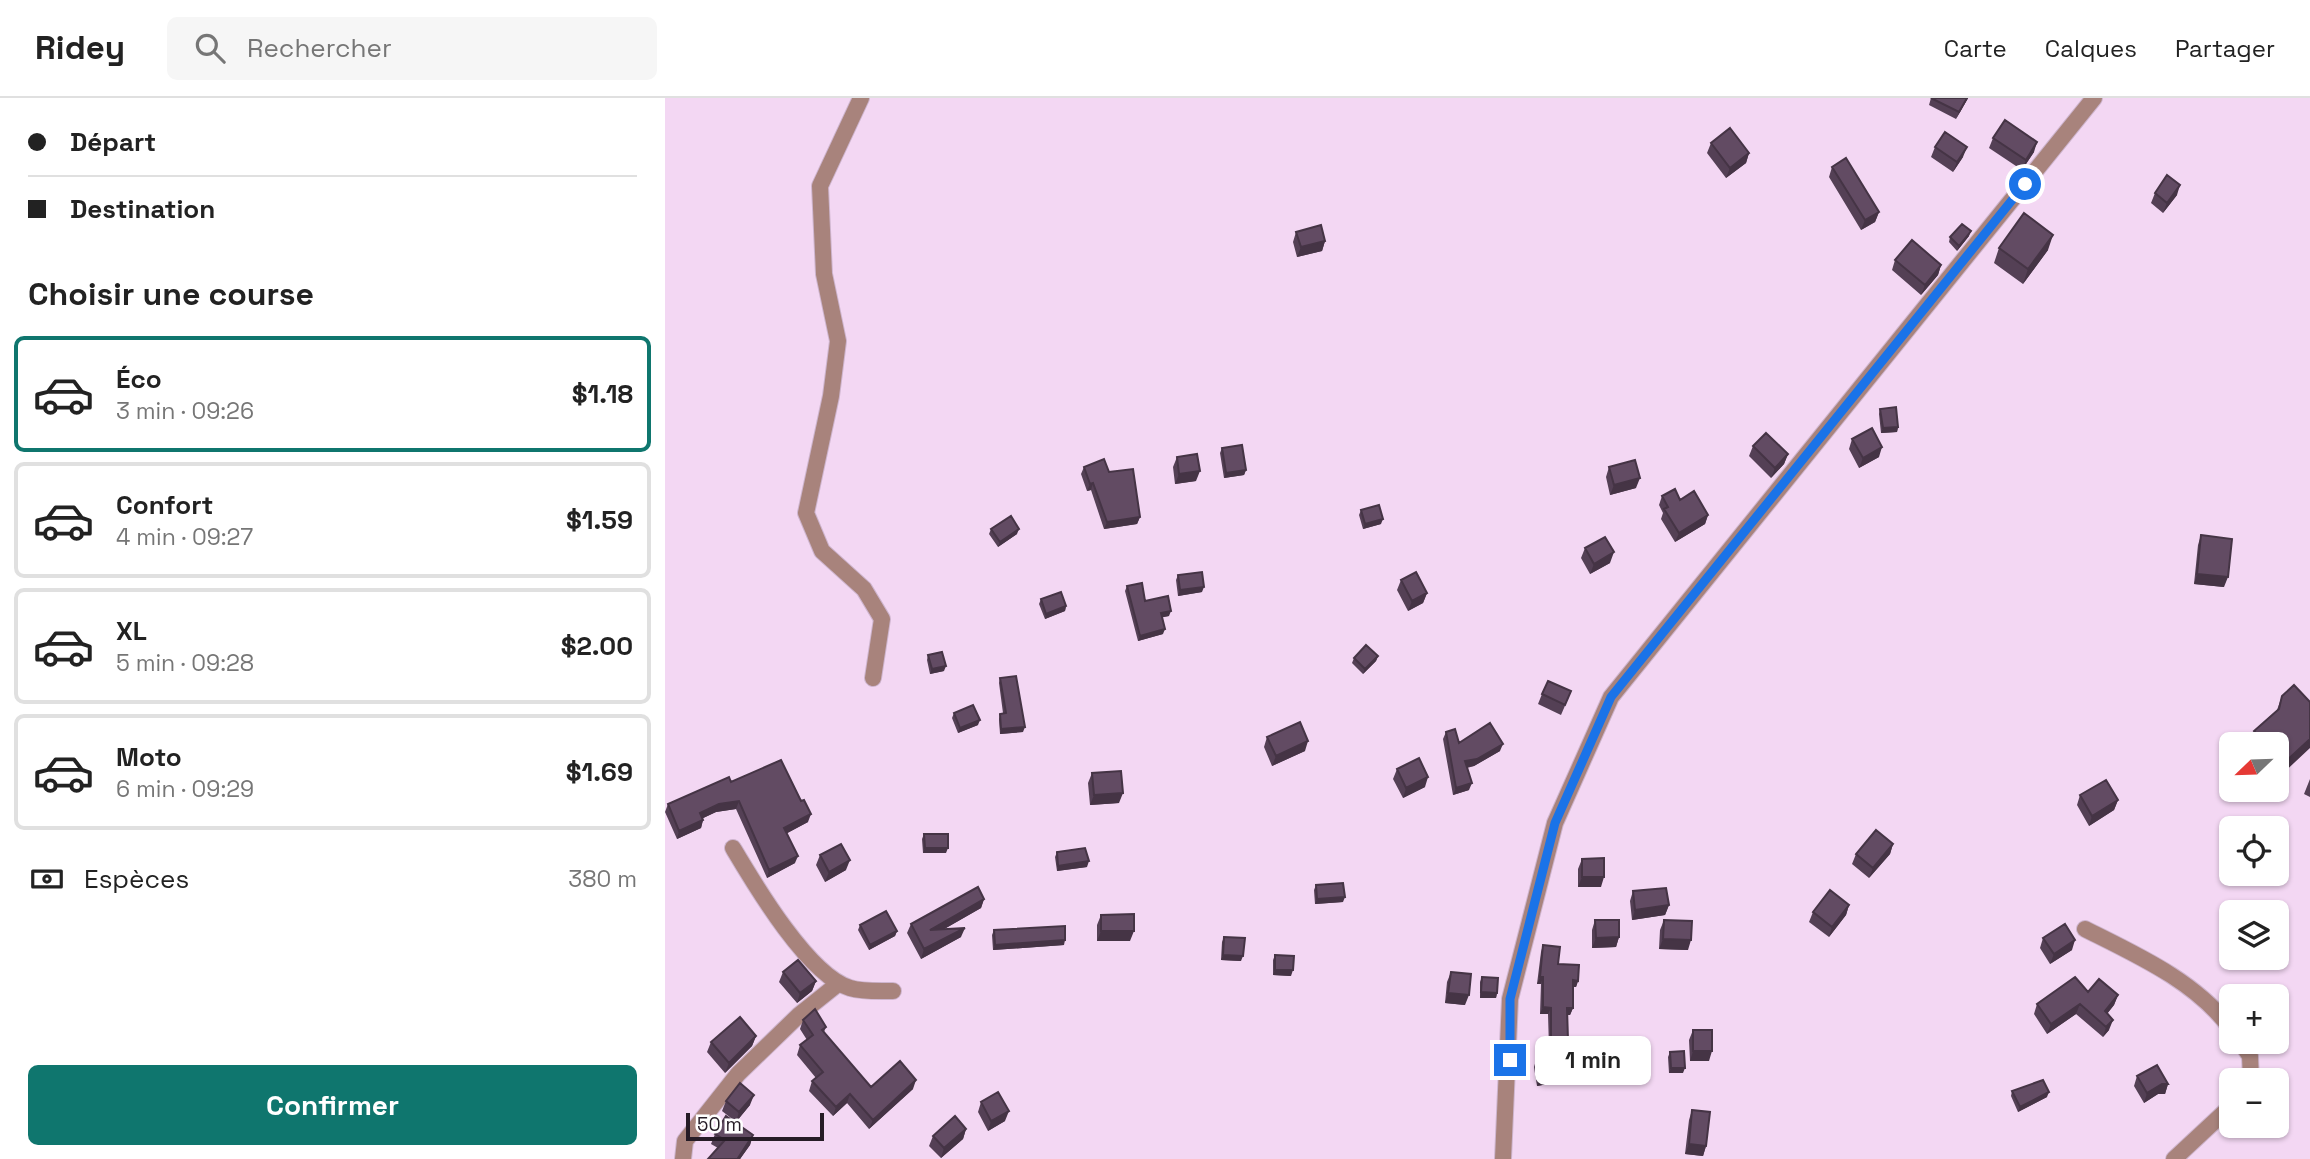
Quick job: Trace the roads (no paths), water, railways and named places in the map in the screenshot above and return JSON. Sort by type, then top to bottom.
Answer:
[{"type":"street","points":[[862,98],[820,186],[824,274],[838,341],[831,396],[806,513],[822,551],[864,589],[882,620],[873,678]]},
{"type":"street","points":[[1503,1159],[1510,999],[1555,823],[1611,697],[2094,98]]},
{"type":"street","points":[[733,848],[763,899],[822,970],[839,983],[867,991],[893,991]]},
{"type":"street","points":[[2085,929],[2158,967],[2219,1012]]},
{"type":"street","points":[[683,1159],[685,1141],[738,1074],[799,1015],[839,983]]},
{"type":"street","points":[[2174,1159],[2219,1117]]}]
